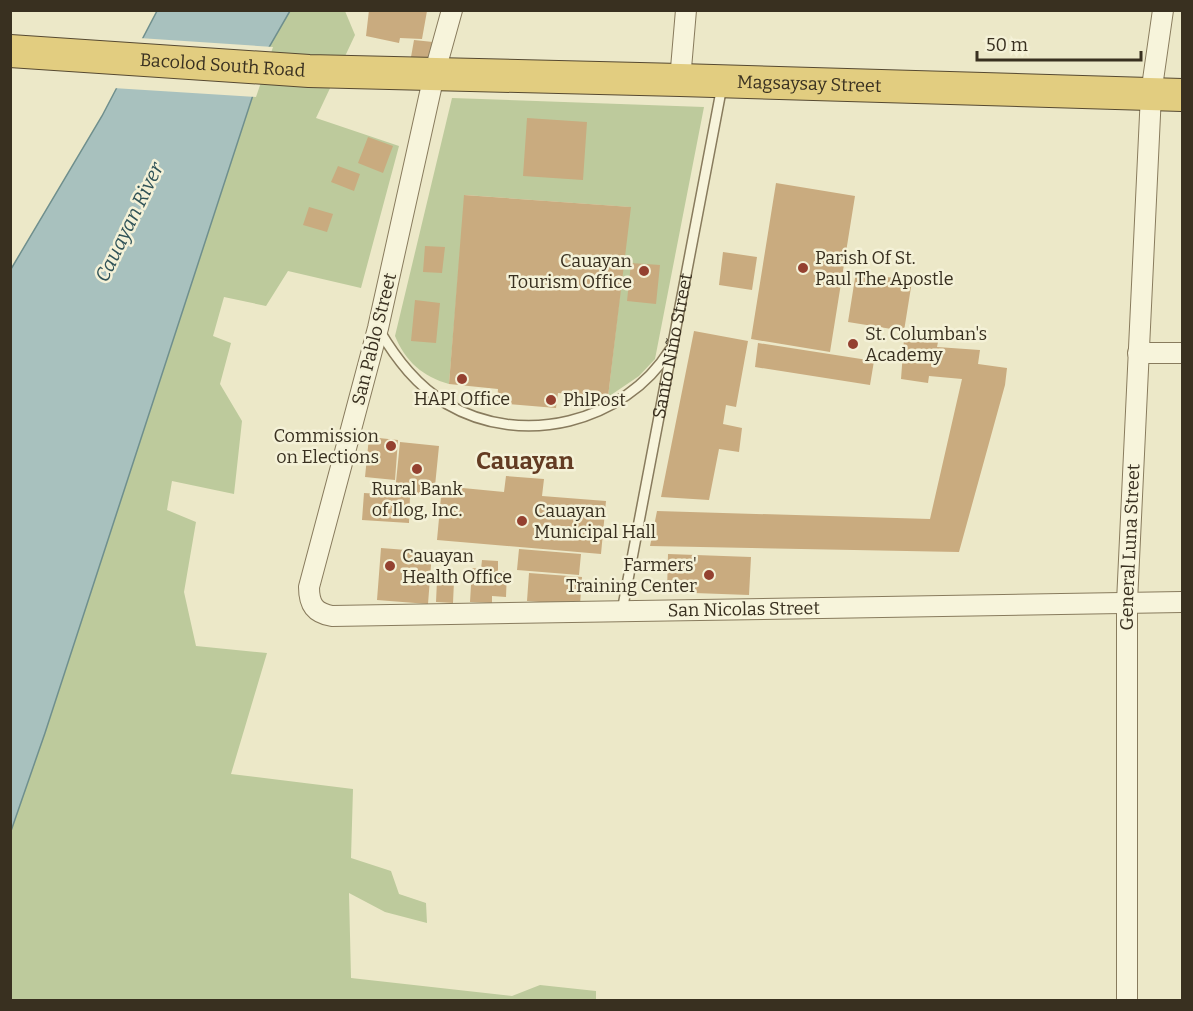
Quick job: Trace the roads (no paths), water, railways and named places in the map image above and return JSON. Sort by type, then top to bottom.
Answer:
[{"type":"highway","name":"Bacolod South Road","points":[[10,51],[309,71],[434,75]]},
{"type":"highway","name":"Magsaysay Street","points":[[434,75],[1182,95]]},
{"type":"street","name":"San Pablo Street","points":[[311,602],[309,587],[378,328],[434,75],[452,10]]},
{"type":"street","points":[[680,80],[686,10]]},
{"type":"street","points":[[1151,94],[1163,10]]},
{"type":"street","name":"General Luna Street","points":[[1127,1000],[1127,603],[1151,94]]},
{"type":"street","points":[[1138,353],[1182,353]]},
{"type":"street","name":"San Nicolas Street","points":[[311,602],[321,614],[332,616],[1182,602]]},
{"type":"lane","name":"Santo Niño Street","points":[[622,611],[723,81]]},
{"type":"lane","points":[[378,328],[407,371],[426,389],[448,404],[496,423],[522,425],[549,426],[607,408],[643,384],[660,366],[673,344]]},
{"type":"water","name":"Cauayan River","points":[[157,11],[290,11],[268,49],[11,831],[11,269],[102,116]]},
{"type":"place","name":"Parish Of St. Paul The Apostle","points":[[803,268]]},
{"type":"place","name":"Cauayan Tourism Office","points":[[644,271]]},
{"type":"place","name":"St. Columban's Academy","points":[[853,344]]},
{"type":"place","name":"HAPI Office","points":[[462,379]]},
{"type":"place","name":"PhlPost","points":[[551,400]]},
{"type":"place","name":"Commission on Elections","points":[[391,446]]},
{"type":"place","name":"Rural Bank of Ilog, Inc.","points":[[417,469]]},
{"type":"place","name":"Cauayan Municipal Hall","points":[[522,521]]},
{"type":"place","name":"Cauayan Health Office","points":[[390,566]]},
{"type":"place","name":"Farmers' Training Center","points":[[709,575]]},
{"type":"district","name":"Cauayan","points":[[525,461]]}]
